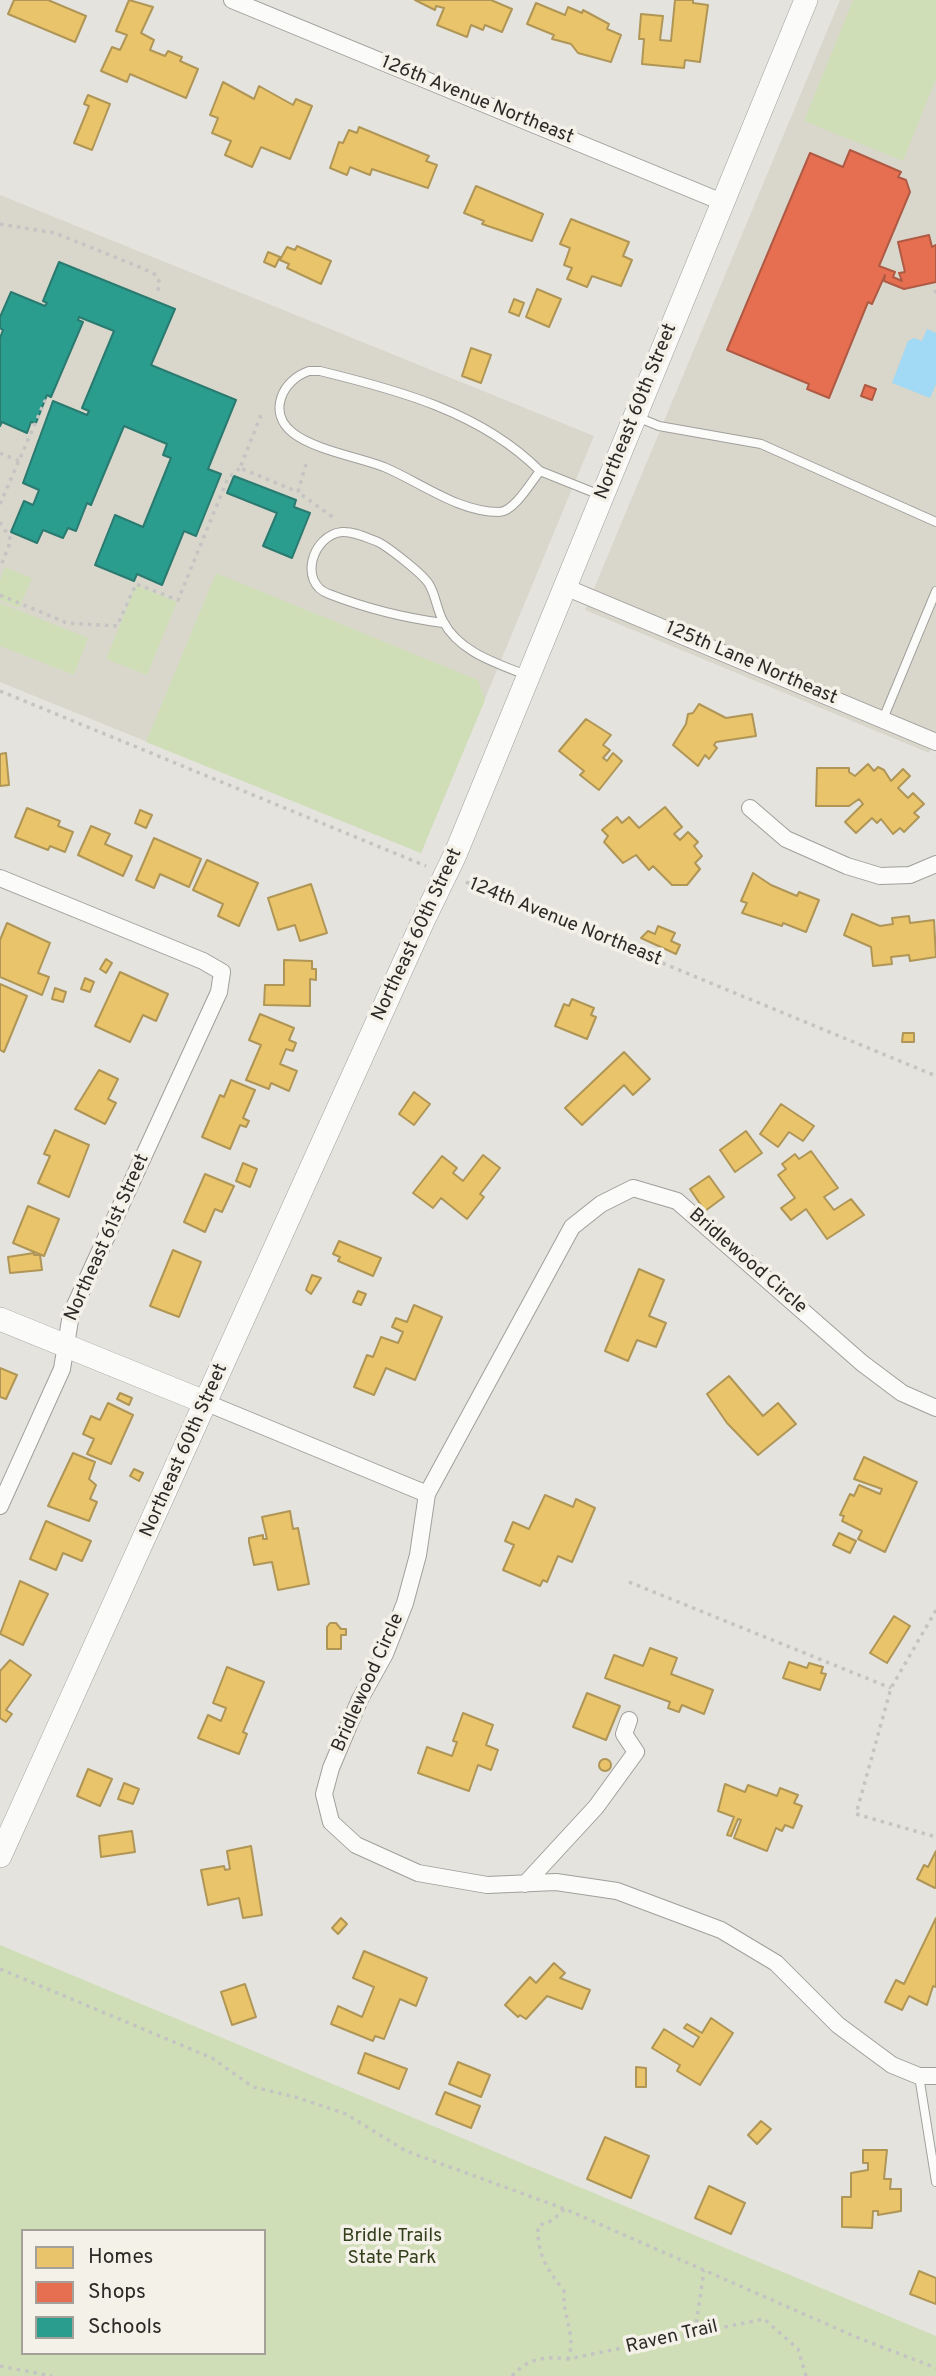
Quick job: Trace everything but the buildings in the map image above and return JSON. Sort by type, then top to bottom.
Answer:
[{"type":"street","name":"126th Avenue Northeast","points":[[232,0],[722,202]]},
{"type":"street","name":"Northeast 60th Street","points":[[0,1856],[423,921],[447,875],[806,0]]},
{"type":"street","name":"125th Lane Northeast","points":[[565,587],[936,742]]},
{"type":"street","points":[[750,808],[786,839],[847,866],[880,876],[911,875],[936,864]]},
{"type":"street","name":"Northeast 61st Street","points":[[0,878],[204,961],[222,972],[219,992],[71,1314],[61,1369],[0,1506]]},
{"type":"street","name":"Bridlewood Circle","points":[[928,2076],[892,2066],[838,2025],[776,1963],[721,1930],[617,1891],[555,1882],[487,1885],[418,1873],[356,1845],[331,1822],[324,1794],[331,1768],[360,1699],[385,1654],[405,1603],[418,1555],[427,1494],[572,1227],[601,1204],[633,1188],[677,1201],[862,1363],[902,1393],[936,1408]]},
{"type":"street","points":[[0,1320],[427,1494]]},
{"type":"street","points":[[525,1884],[596,1807],[636,1752],[624,1734],[629,1720]]},
{"type":"lane","points":[[540,471],[509,509],[501,512],[462,505],[384,467],[292,432],[280,413],[282,391],[298,375],[309,371],[320,371],[393,389],[477,423],[526,457],[540,471],[603,496]]},
{"type":"lane","points":[[635,416],[659,426],[761,444],[936,522]]},
{"type":"lane","points":[[443,623],[417,620],[326,593],[313,575],[314,553],[320,543],[339,532],[351,532],[381,543],[429,583],[443,623],[474,654],[528,676]]},
{"type":"lane","points":[[883,719],[936,592]]},
{"type":"lane","points":[[928,2076],[936,2182]]},
{"type":"path","points":[[0,224],[55,233],[142,268],[156,275],[160,283],[157,293]]},
{"type":"path","points":[[0,504],[45,401],[50,403]]},
{"type":"path","points":[[0,596],[67,622],[117,626],[136,584],[178,600],[229,478],[240,468],[261,415]]},
{"type":"path","points":[[0,453],[19,461]]},
{"type":"path","points":[[298,492],[306,464]]},
{"type":"path","points":[[240,468],[298,492],[334,517]]},
{"type":"path","points":[[0,522],[11,540],[0,568]]},
{"type":"path","name":"124th Avenue Northeast","points":[[0,691],[936,1076]]},
{"type":"path","points":[[421,864],[424,857]]},
{"type":"path","points":[[629,1582],[891,1688]]},
{"type":"path","points":[[936,1610],[891,1688],[856,1814],[936,1837]]},
{"type":"path","points":[[0,1969],[212,2058],[253,2087],[299,2098],[346,2114],[406,2151],[565,2209],[704,2271],[936,2368]]},
{"type":"path","points":[[565,2209],[553,2220],[538,2226],[537,2247],[544,2266],[564,2291],[563,2309],[573,2345],[568,2359]]},
{"type":"path","points":[[695,2331],[704,2271]]},
{"type":"path","name":"Raven Trail","points":[[512,2376],[521,2366],[547,2356],[568,2359],[764,2319],[798,2349],[806,2376]]},
{"type":"path","points":[[0,2365],[52,2376]]},
{"type":"shaded area","points":[[840,0],[936,0],[936,735],[929,753],[585,610]]},
{"type":"shaded area","points":[[0,195],[594,436],[421,853],[0,682]]},
{"type":"green space","points":[[853,0],[936,0],[936,79],[903,161],[804,121]]},
{"type":"green space","points":[[5,567],[32,578],[19,608],[0,600],[0,580]]},
{"type":"green space","points":[[216,573],[478,680],[485,700],[421,853],[146,742]]},
{"type":"green space","points":[[136,585],[177,602],[147,675],[106,659]]},
{"type":"green space","points":[[0,603],[88,638],[74,675],[0,646]]},
{"type":"green space","name":"Bridle Trails State Park","points":[[0,1945],[936,2336],[936,2376],[0,2376]]},
{"type":"water","points":[[927,329],[936,333],[936,384],[930,398],[892,383],[908,341],[914,338],[922,341]]}]
